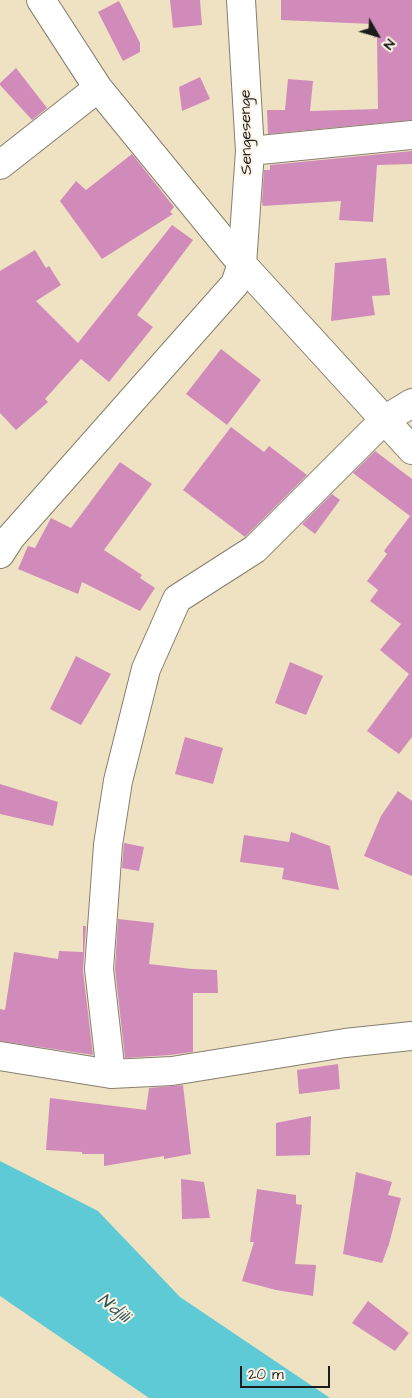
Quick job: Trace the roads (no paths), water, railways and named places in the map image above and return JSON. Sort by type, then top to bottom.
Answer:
[{"type":"street","points":[[41,0],[98,88],[242,264],[412,450]]},
{"type":"street","name":"Sengesenge","points":[[0,554],[11,537],[235,284],[242,264],[250,151],[241,0]]},
{"type":"street","points":[[0,165],[98,88]]},
{"type":"street","points":[[250,151],[412,135]]},
{"type":"street","points":[[111,1074],[100,969],[108,846],[118,781],[146,669],[177,598],[255,549],[384,420],[412,403]]},
{"type":"street","points":[[0,1056],[111,1074],[172,1071],[345,1043],[412,1036]]},
{"type":"water","name":"N'djili","points":[[0,1161],[98,1211],[180,1297],[330,1398],[149,1398],[0,1296]]}]
